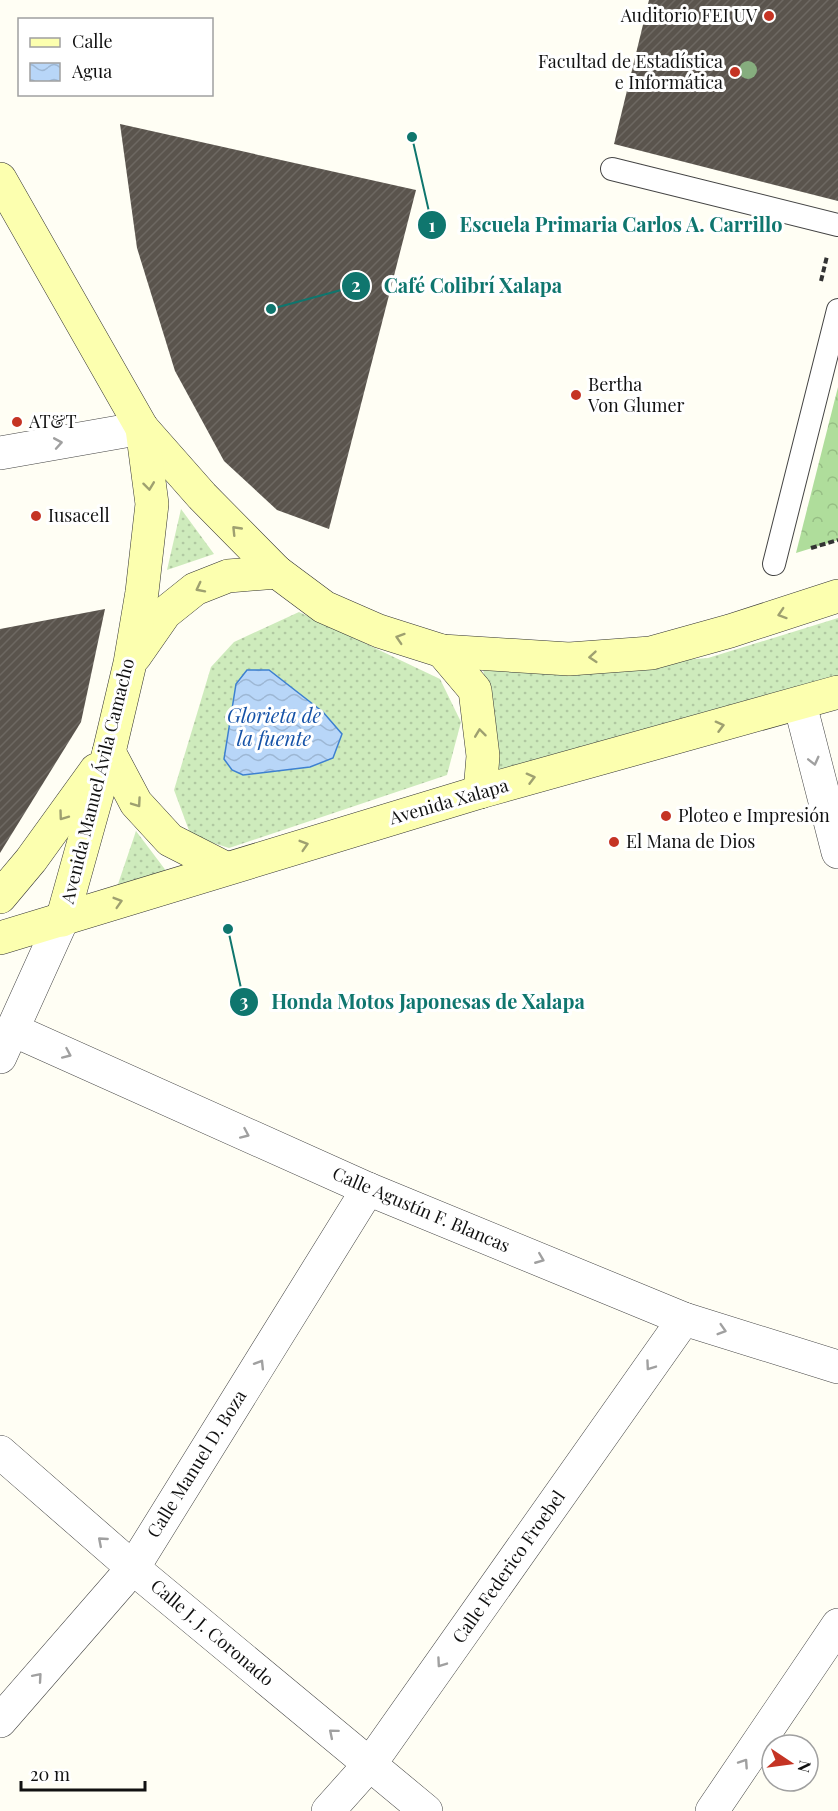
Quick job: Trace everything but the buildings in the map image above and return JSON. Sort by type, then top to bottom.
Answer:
[{"type":"main road","name":"Avenida Manuel Ávila Camacho","points":[[0,179],[142,428],[202,496],[277,572]]},
{"type":"main road","name":"Avenida Manuel Ávila Camacho","points":[[62,920],[109,752],[130,663],[142,592],[152,504],[142,428]]},
{"type":"main road","points":[[130,663],[165,613],[195,589],[228,576],[277,572],[324,607],[379,631],[442,651],[569,659],[651,653],[730,631],[838,596]]},
{"type":"main road","points":[[442,651],[475,690],[483,756],[480,792]]},
{"type":"main road","name":"Avenida Xalapa","points":[[0,938],[480,792],[838,692]]},
{"type":"main road","points":[[0,897],[31,860],[109,752],[136,804],[170,840],[225,868]]},
{"type":"street","points":[[0,453],[142,428]]},
{"type":"street","points":[[800,704],[838,852]]},
{"type":"street","points":[[7,1044],[62,920]]},
{"type":"street","name":"Calle Agustín F. Blancas","points":[[7,1044],[684,1318],[838,1367]]},
{"type":"street","name":"Calle Manuel D. Boza","points":[[0,1721],[133,1568],[368,1189]]},
{"type":"street","name":"Calle Federico Froebel","points":[[328,1811],[370,1764],[684,1318]]},
{"type":"street","name":"Calle J. J. Coronado","points":[[0,1452],[133,1568],[426,1811]]},
{"type":"street","points":[[712,1811],[838,1625]]},
{"type":"lane","points":[[612,169],[838,225]]},
{"type":"lane","points":[[774,564],[838,310]]},
{"type":"path","points":[[819,287],[828,253]]},
{"type":"green space","points":[[838,387],[838,540],[796,553]]},
{"type":"green space","points":[[181,509],[214,554],[167,570]]},
{"type":"green space","points":[[299,612],[440,679],[461,722],[447,775],[229,848],[191,836],[174,790],[211,667],[234,642]]},
{"type":"green space","points":[[838,618],[838,675],[703,717],[500,775],[483,669],[608,666],[708,658]]},
{"type":"green space","points":[[136,831],[170,876],[115,893]]},
{"type":"water","name":"Glorieta de la fuente","points":[[247,670],[269,670],[323,712],[342,734],[333,758],[310,767],[243,775],[232,770],[224,759],[236,684]]},
{"type":"place","name":"Auditorio FEI UV","points":[[769,16]]},
{"type":"place","name":"Facultad de Estadística e Informática","points":[[735,72]]},
{"type":"place","name":"Escuela Primaria Carlos A. Carrillo","points":[[412,137]]},
{"type":"place","name":"Café Colibrí Xalapa","points":[[271,309]]},
{"type":"place","name":"Bertha Von Glumer","points":[[576,395]]},
{"type":"place","name":"AT&T","points":[[17,422]]},
{"type":"place","name":"Iusacell","points":[[36,516]]},
{"type":"place","name":"Ploteo e Impresión","points":[[666,816]]},
{"type":"place","name":"El Mana de Dios","points":[[614,842]]},
{"type":"place","name":"Honda Motos Japonesas de Xalapa","points":[[228,929]]}]
